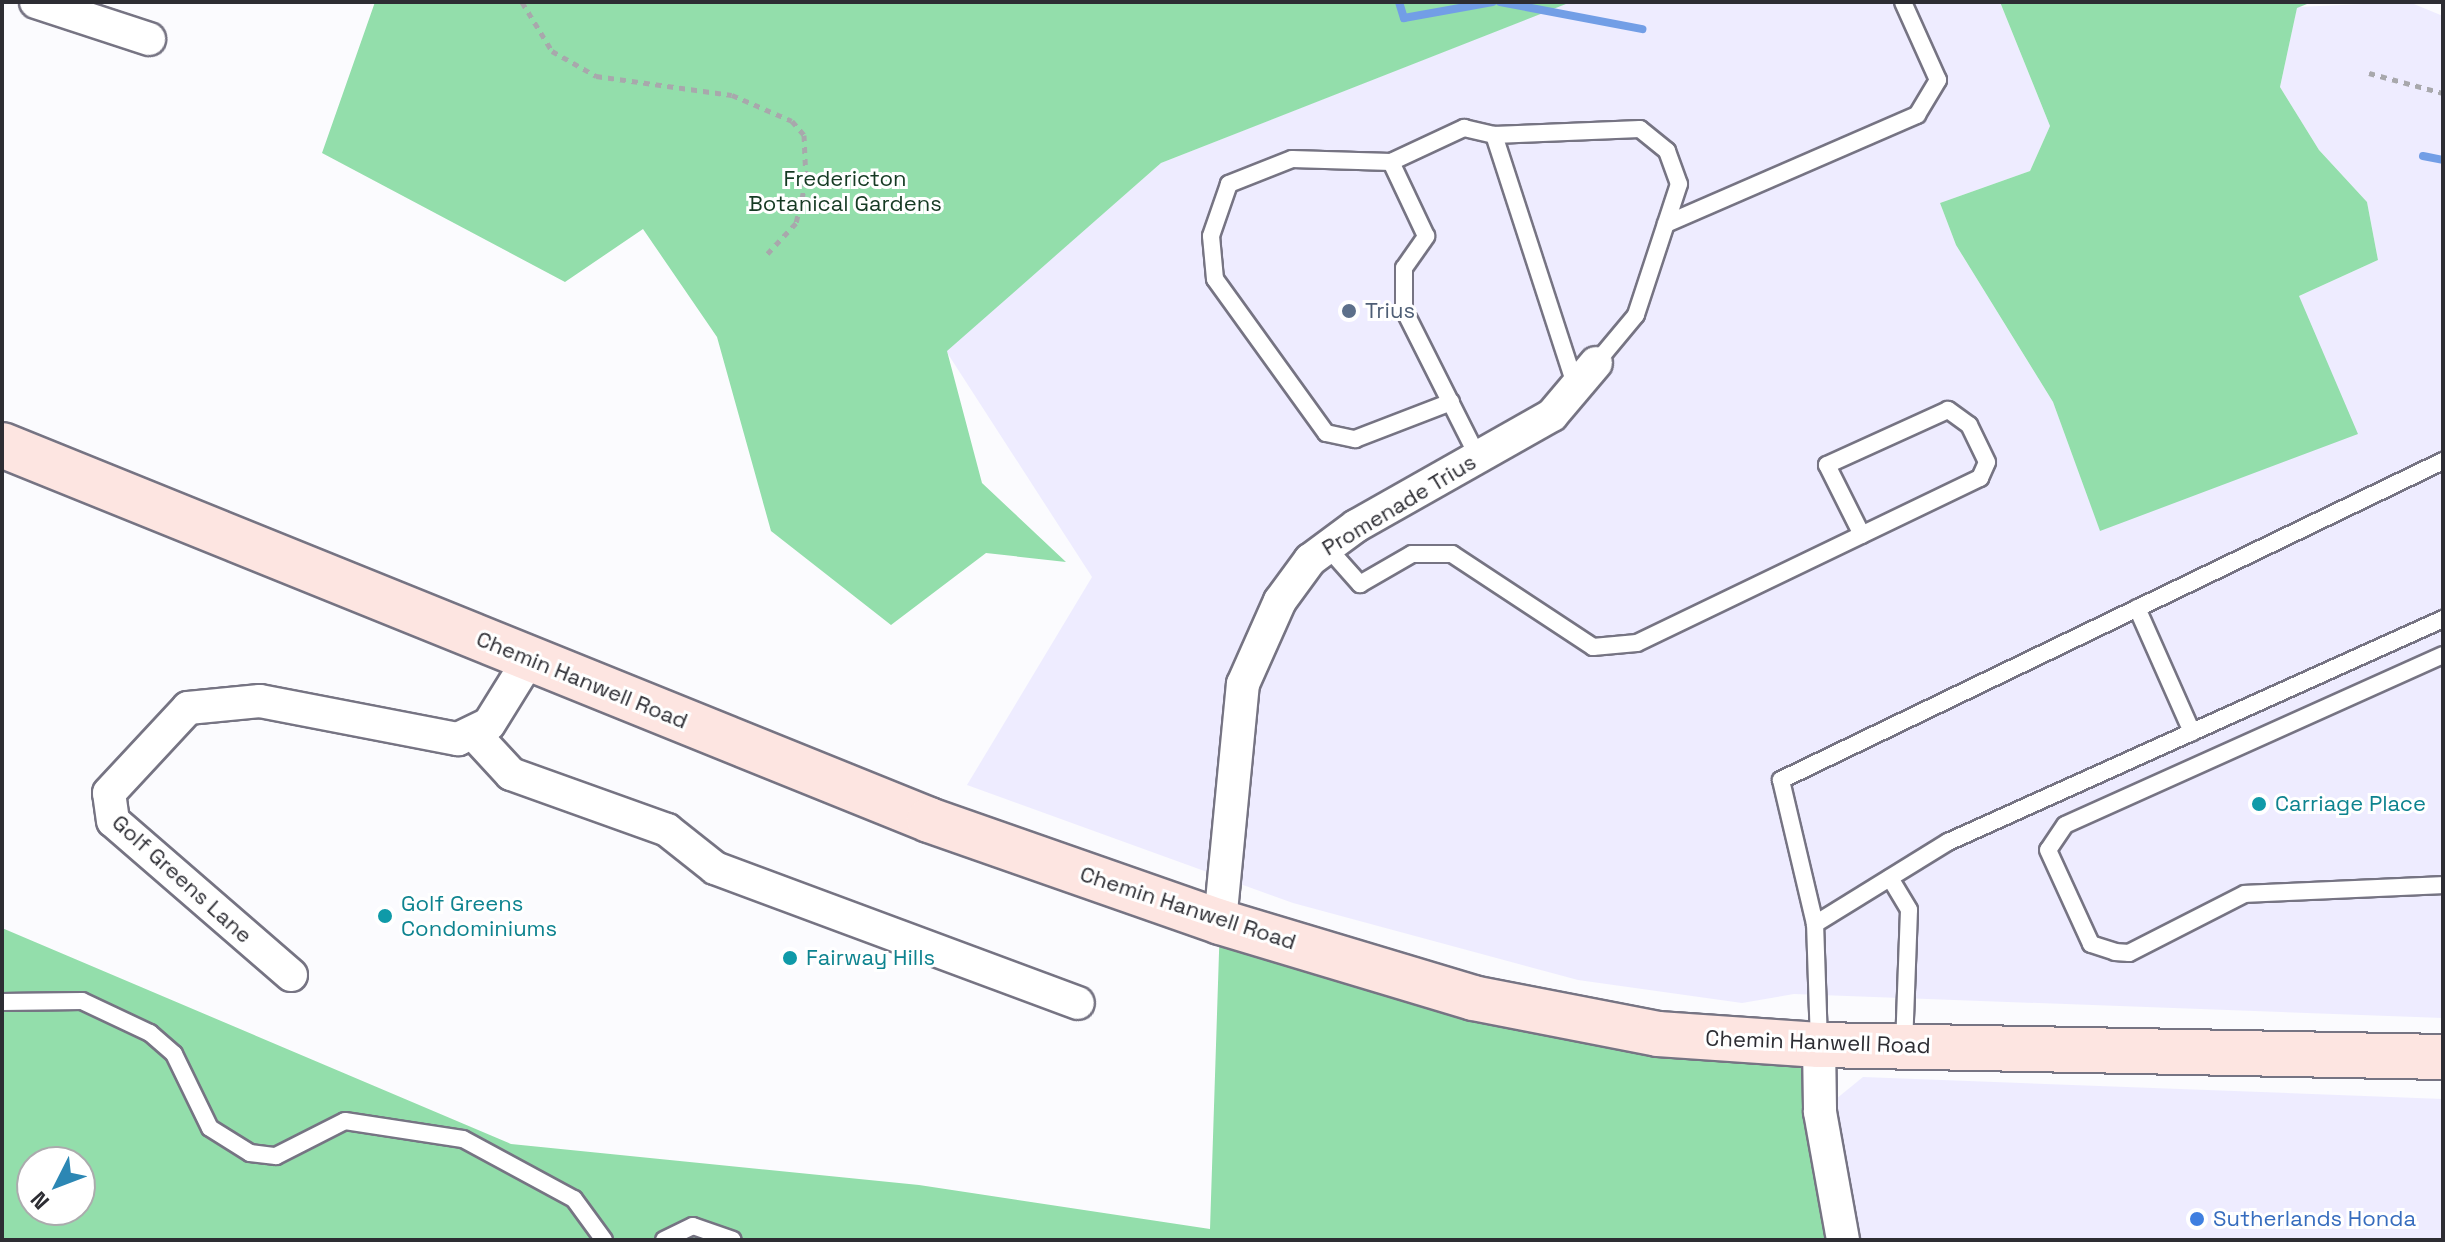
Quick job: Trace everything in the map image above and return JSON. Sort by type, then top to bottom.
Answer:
[{"type":"main road","name":"Chemin Hanwell Road","points":[[2,445],[929,820],[1220,922],[1473,998],[1658,1034],[1819,1045],[2443,1057]]},
{"type":"street","points":[[36,2],[149,39]]},
{"type":"street","name":"Promenade Trius","points":[[1220,922],[1243,684],[1280,601],[1327,547],[1552,415],[1586,375]]},
{"type":"street","points":[[530,658],[475,735],[511,774],[667,830],[715,868],[1078,1003]]},
{"type":"street","name":"Golf Greens Lane","points":[[291,975],[113,821],[105,807],[109,793],[168,724],[210,701],[260,701],[410,727],[436,739],[475,735]]},
{"type":"street","points":[[1819,1045],[1820,1112],[1843,1240]]},
{"type":"lane","points":[[1666,224],[1917,115],[1938,80],[1903,2]]},
{"type":"lane","points":[[1451,402],[1355,439],[1326,433],[1215,279],[1211,236],[1229,184],[1292,159],[1391,162],[1464,128],[1494,135],[1640,129],[1667,151],[1679,184],[1636,315],[1586,375],[1494,135]]},
{"type":"lane","points":[[1391,162],[1426,236],[1404,268],[1404,310],[1478,457]]},
{"type":"lane","points":[[1327,547],[1360,584],[1412,554],[1452,554],[1593,647],[1637,643],[1862,535],[1980,478],[1987,462],[1969,425],[1948,410],[1827,465],[1862,535]]},
{"type":"lane","points":[[1819,1045],[1815,924],[1781,780],[2443,461]]},
{"type":"lane","points":[[2137,608],[2192,732]]},
{"type":"lane","points":[[1815,924],[1948,842],[2443,619]]},
{"type":"lane","points":[[2443,655],[2065,825],[2048,850],[2091,944],[2115,952],[2129,953],[2245,894],[2443,885]]},
{"type":"lane","points":[[1890,878],[1909,910],[1904,1046]]},
{"type":"lane","points":[[2,1002],[82,1001],[150,1033],[174,1054],[210,1128],[250,1153],[276,1156],[345,1121],[463,1139],[574,1199],[604,1240]]},
{"type":"lane","points":[[664,1240],[693,1226],[733,1240]]},
{"type":"path","points":[[522,2],[552,51],[596,76],[732,95],[792,121],[804,135],[806,181],[796,223],[767,254]]},
{"type":"path","points":[[2369,73],[2443,93]]},
{"type":"shaded area","points":[[1570,2],[2000,2],[2050,126],[2030,171],[1940,203],[1956,245],[2053,402],[2100,530],[2299,296],[2378,260],[2367,202],[2319,150],[2280,87],[2297,7],[2409,2],[2443,16],[2443,1018],[1794,994],[1742,1003],[1578,980],[1293,903],[967,785],[1092,577],[946,351],[1161,163]]},
{"type":"shaded area","points":[[1863,1077],[2443,1099],[2443,1240],[1843,1240],[1820,1112]]},
{"type":"green space","name":"Fredericton Botanical Gardens","points":[[375,2],[1571,2],[1161,163],[947,351],[982,483],[1066,562],[986,553],[891,625],[771,531],[717,337],[643,229],[565,282],[322,153]]},
{"type":"green space","points":[[2000,2],[2312,2],[2297,8],[2280,87],[2319,150],[2367,202],[2378,260],[2299,296],[2358,434],[2100,531],[2053,402],[1956,245],[1940,203],[2030,171],[2050,126]]},
{"type":"green space","points":[[1220,922],[1473,998],[1819,1045],[1843,1240],[2,1240],[2,928],[511,1144],[919,1185],[1210,1229]]},
{"type":"waterway","points":[[1399,2],[1404,18],[1493,2]]},
{"type":"waterway","points":[[1500,2],[1642,29]]},
{"type":"waterway","points":[[2423,156],[2443,160]]},
{"type":"place","name":"Trius","points":[[1349,311]]},
{"type":"place","name":"Carriage Place","points":[[2259,804]]},
{"type":"place","name":"Golf Greens Condominiums","points":[[385,916]]},
{"type":"place","name":"Fairway Hills","points":[[790,958]]},
{"type":"place","name":"Sutherlands Honda","points":[[2197,1219]]}]
